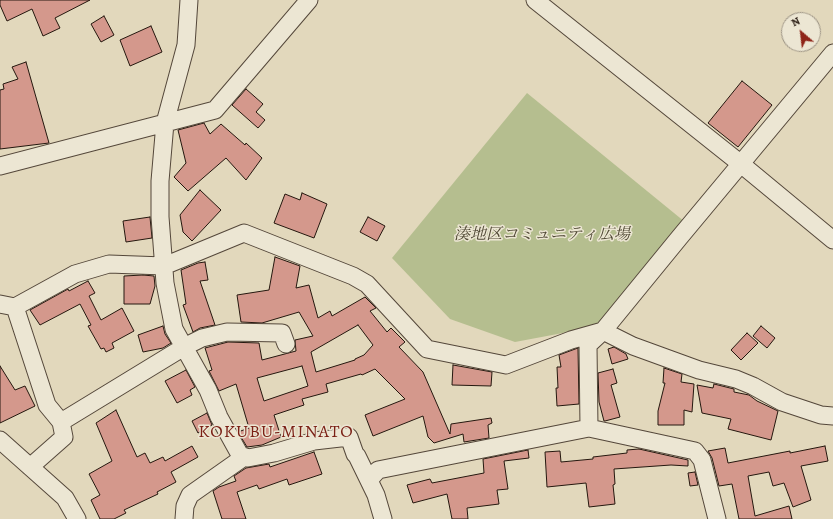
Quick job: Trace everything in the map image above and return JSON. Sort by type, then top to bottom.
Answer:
[{"type":"street","points":[[189,0],[186,45],[165,123],[160,181],[160,217],[165,284],[174,330],[208,390],[227,433],[240,455],[248,458],[314,441],[349,437],[354,454],[357,456],[376,495],[383,519]]},
{"type":"street","points":[[0,166],[215,110],[309,0]]},
{"type":"street","points":[[535,0],[741,164],[833,240]]},
{"type":"street","points":[[588,428],[588,345],[604,331],[833,53]]},
{"type":"street","points":[[30,466],[64,437],[61,422],[47,405],[8,305],[75,274],[109,264],[164,266],[244,233],[353,276],[367,284],[427,349],[506,365],[571,340],[604,331],[633,346],[699,370],[736,379],[753,386],[782,402],[821,415],[833,416]]},
{"type":"street","points":[[61,422],[184,347],[202,338],[227,332],[282,333],[286,344]]},
{"type":"street","points":[[369,480],[378,470],[588,428],[695,451],[702,460],[717,519]]},
{"type":"street","points":[[0,440],[65,498],[77,519]]},
{"type":"street","points":[[184,519],[185,506],[190,496],[244,457]]},
{"type":"green space","name":"湊地区コミュニティ広場","points":[[527,93],[685,222],[600,326],[515,342],[450,319],[392,258]]},
{"type":"building","points":[[0,0],[90,0],[55,18],[60,28],[43,36],[32,9],[7,21],[0,5]]},
{"type":"building","points":[[104,16],[114,35],[101,42],[91,24]]},
{"type":"building","points":[[151,26],[162,52],[130,66],[120,40]]},
{"type":"building","points":[[26,62],[49,143],[0,149],[0,90],[4,89],[3,84],[18,79],[12,67]]},
{"type":"building","points":[[742,81],[772,105],[738,147],[708,123]]},
{"type":"building","points":[[246,89],[263,104],[256,112],[265,120],[258,128],[232,105]]},
{"type":"building","points":[[204,123],[210,134],[221,124],[245,145],[246,143],[262,158],[246,180],[226,158],[188,191],[174,177],[186,163],[178,130]]},
{"type":"building","points":[[200,190],[221,210],[192,241],[183,232],[180,215]]},
{"type":"building","points":[[302,193],[327,204],[314,238],[274,223],[285,194],[300,200]]},
{"type":"building","points":[[150,217],[152,238],[126,242],[123,221]]},
{"type":"building","points":[[368,217],[385,226],[377,241],[360,232]]},
{"type":"building","points":[[275,257],[300,266],[296,288],[309,285],[318,318],[330,311],[332,316],[365,297],[376,308],[370,311],[387,332],[391,328],[405,342],[399,347],[423,372],[450,434],[451,424],[491,418],[492,423],[488,425],[489,438],[464,442],[463,434],[434,443],[428,437],[423,416],[373,436],[365,415],[405,399],[375,369],[362,375],[361,374],[326,384],[328,392],[302,399],[304,405],[274,415],[281,437],[262,445],[247,447],[238,432],[249,428],[236,384],[219,391],[209,371],[212,370],[205,348],[228,342],[259,343],[262,360],[296,351],[295,340],[313,336],[299,312],[262,323],[241,322],[237,295],[269,290]],"holes":[[[358,325],[373,345],[364,355],[355,360],[316,372],[311,352]],[[302,366],[308,386],[264,401],[257,378]]]},
{"type":"building","points":[[205,262],[208,280],[200,281],[215,325],[200,328],[193,332],[183,305],[186,304],[181,270],[198,263]]},
{"type":"building","points":[[124,276],[154,276],[155,286],[150,304],[124,304]]},
{"type":"building","points":[[88,281],[95,293],[89,296],[101,320],[122,308],[134,331],[112,343],[114,348],[106,352],[104,348],[101,349],[88,326],[91,325],[80,304],[40,325],[30,310],[68,289],[69,291]]},
{"type":"building","points":[[163,326],[165,334],[171,343],[163,348],[143,352],[138,335]]},
{"type":"building","points":[[761,326],[775,338],[767,348],[753,336]]},
{"type":"building","points":[[747,333],[758,343],[741,360],[731,350]]},
{"type":"building","points":[[614,347],[626,354],[628,359],[612,364],[608,349]]},
{"type":"building","points":[[578,348],[579,404],[557,406],[557,367],[561,367],[559,355]]},
{"type":"building","points":[[453,365],[492,372],[491,386],[452,385]]},
{"type":"building","points":[[0,366],[15,390],[25,386],[35,406],[0,423]]},
{"type":"building","points":[[664,368],[682,374],[681,382],[694,384],[692,412],[684,410],[684,425],[658,425],[658,411],[665,383],[663,383]]},
{"type":"building","points":[[613,369],[617,383],[611,385],[620,417],[604,421],[599,402],[598,373]]},
{"type":"building","points":[[186,370],[195,387],[190,390],[192,395],[177,403],[165,381]]},
{"type":"building","points":[[714,384],[734,389],[734,392],[749,395],[757,401],[778,411],[771,440],[728,429],[731,419],[702,413],[697,385],[713,388]]},
{"type":"building","points":[[116,410],[137,457],[145,453],[150,463],[163,457],[165,461],[192,446],[198,457],[171,472],[176,482],[157,492],[158,494],[124,510],[126,513],[114,519],[100,519],[91,500],[100,495],[89,474],[112,461],[96,423]]},
{"type":"building","points":[[207,413],[212,425],[198,433],[192,421]]},
{"type":"building","points":[[825,446],[828,461],[801,466],[811,500],[793,507],[784,483],[773,486],[769,472],[748,476],[755,516],[789,506],[792,519],[739,519],[732,484],[719,486],[712,458],[708,451],[725,448],[728,463]]},
{"type":"building","points":[[639,449],[688,460],[688,466],[671,465],[614,469],[615,484],[613,485],[615,504],[589,507],[586,483],[547,487],[545,452],[560,451],[561,462],[593,459],[593,457],[627,453],[627,450]]},
{"type":"building","points":[[528,450],[529,458],[504,461],[508,489],[497,490],[499,504],[467,508],[468,519],[452,519],[447,494],[413,503],[407,485],[430,479],[432,483],[484,473],[483,459]]},
{"type":"building","points":[[314,452],[322,474],[289,485],[287,479],[259,489],[257,485],[237,492],[246,519],[222,519],[213,491],[219,487],[236,481],[234,476],[246,468],[269,464],[270,467]]},
{"type":"building","points":[[695,472],[698,485],[690,486],[688,473]]},
{"type":"district","name":"KOKUBU-MINATO","points":[[276,433]]}]
